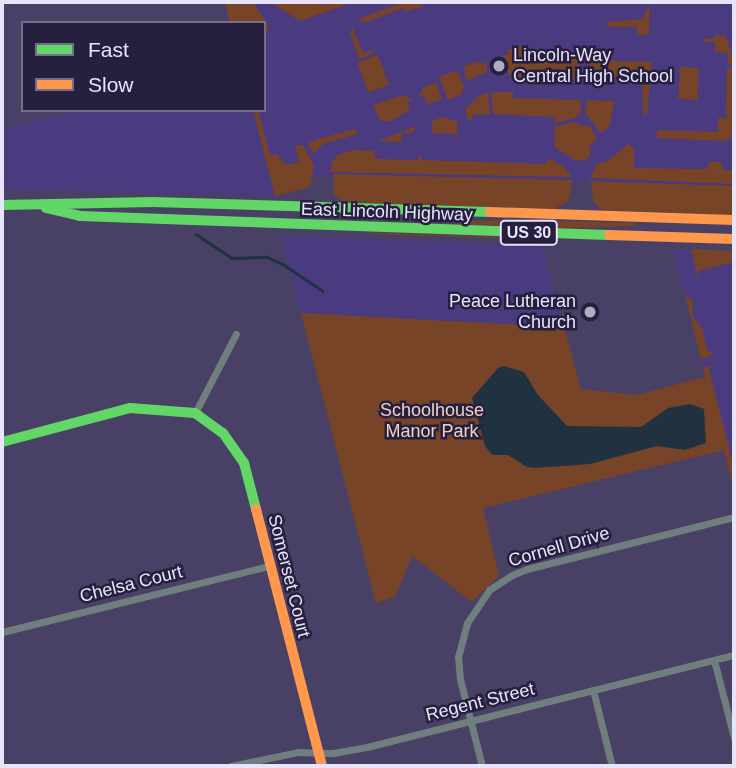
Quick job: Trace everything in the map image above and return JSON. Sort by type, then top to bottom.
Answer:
[{"type":"main road","name":"East Lincoln Highway","points":[[2,205],[142,201],[734,220]]},
{"type":"main road","name":"East Lincoln Highway","points":[[40,206],[80,216],[139,219],[734,239]]},
{"type":"main road","points":[[2,442],[130,408],[195,413]]},
{"type":"main road","name":"Somerset Court","points":[[195,413],[223,433],[244,463],[322,766]]},
{"type":"street","points":[[195,413],[236,334]]},
{"type":"street","name":"Cornell Drive","points":[[482,766],[458,668],[460,646],[473,610],[489,590],[527,569],[734,517]]},
{"type":"street","name":"Chelsa Court","points":[[2,632],[269,566]]},
{"type":"street","name":"Regent Street","points":[[231,766],[298,752],[318,753],[367,747],[734,655]]},
{"type":"street","points":[[714,660],[734,738]]},
{"type":"street","points":[[593,690],[612,766]]},
{"type":"shaded area","name":"Lincoln-Way Central High School","points":[[225,2],[734,2],[734,187],[338,176],[271,177],[275,196],[2,189],[2,129],[68,112],[266,112],[266,21],[230,21]]},
{"type":"shaded area","points":[[281,236],[542,245],[564,327],[301,313]]},
{"type":"shaded area","points":[[673,249],[734,251],[734,490],[687,302]]},
{"type":"green space","points":[[225,2],[253,2],[265,21],[230,21]]},
{"type":"green space","points":[[270,2],[354,2],[300,21]]},
{"type":"green space","points":[[403,2],[422,2],[423,6],[405,12],[403,8],[367,22],[356,20]]},
{"type":"green space","points":[[650,4],[649,35],[637,35],[637,27],[607,27],[607,22],[642,19]]},
{"type":"green space","points":[[352,27],[363,53],[373,50],[374,53],[359,59],[350,33]]},
{"type":"green space","points":[[715,35],[726,36],[734,64],[728,64],[728,53],[715,52],[715,42],[704,42],[704,39],[713,39]]},
{"type":"green space","points":[[524,45],[524,51],[530,55],[578,57],[580,79],[510,77],[503,56],[508,54],[507,51]]},
{"type":"green space","points":[[378,55],[389,85],[368,93],[357,63]]},
{"type":"green space","points":[[590,60],[652,62],[647,115],[643,114],[642,69],[606,80],[589,79]]},
{"type":"green space","points":[[479,61],[480,64],[487,62],[487,72],[466,81],[464,66]]},
{"type":"green space","points":[[680,67],[699,68],[697,100],[678,99]]},
{"type":"green space","points":[[734,67],[733,135],[725,141],[657,138],[657,130],[718,132],[718,118],[726,118],[727,68]]},
{"type":"green space","points":[[454,71],[459,74],[464,87],[460,95],[448,100],[439,77]]},
{"type":"green space","points":[[436,83],[442,99],[427,104],[424,96],[420,97],[419,94],[423,92],[422,88]]},
{"type":"green space","points":[[488,92],[490,115],[473,114],[472,120],[468,120],[465,109],[477,97]]},
{"type":"green space","points":[[491,92],[513,92],[513,98],[580,100],[581,112],[575,118],[555,123],[555,117],[493,114]]},
{"type":"green space","points":[[404,95],[412,100],[407,102],[410,110],[391,121],[380,121],[373,105]]},
{"type":"green space","points":[[587,100],[614,101],[610,125],[601,134],[585,112]]},
{"type":"green space","points":[[254,112],[259,112],[270,155],[277,154],[285,164],[292,164],[299,161],[295,146],[303,145],[314,166],[310,187],[275,196]]},
{"type":"green space","points":[[443,117],[457,121],[458,144],[456,134],[432,133],[432,121]]},
{"type":"green space","points":[[575,122],[582,126],[589,125],[597,139],[589,147],[591,152],[588,158],[582,161],[575,160],[554,147],[555,127]]},
{"type":"green space","points":[[417,126],[412,133],[402,133],[401,142],[378,141]]},
{"type":"green space","points":[[354,129],[358,134],[323,144],[314,153],[309,147],[309,142]]},
{"type":"green space","points":[[628,144],[634,148],[634,168],[707,169],[709,162],[721,162],[723,170],[734,170],[734,184],[591,178],[596,164],[608,161]]},
{"type":"green space","points":[[354,150],[374,151],[376,159],[418,160],[420,153],[422,160],[546,164],[548,158],[564,167],[572,177],[330,172],[332,162],[339,154]]},
{"type":"green space","points":[[333,174],[572,180],[568,201],[554,209],[344,202],[334,195]]},
{"type":"green space","points":[[591,181],[734,186],[734,215],[602,210],[593,201]]},
{"type":"green space","points":[[466,221],[635,223],[635,226],[574,228],[466,224]]},
{"type":"green space","points":[[363,234],[518,238],[520,239]]},
{"type":"green space","points":[[691,249],[734,251],[734,262],[698,271],[698,280]]},
{"type":"green space","points":[[685,295],[693,300],[692,316],[702,328],[707,351],[713,352],[709,357],[701,359]]},
{"type":"green space","name":"Schoolhouse Manor Park","points":[[301,313],[564,327],[581,389],[636,395],[705,377],[703,368],[716,365],[709,369],[734,468],[734,490],[724,450],[483,508],[499,576],[472,602],[412,556],[395,597],[376,603]]},
{"type":"water","points":[[504,366],[524,372],[538,395],[567,426],[641,427],[668,408],[690,404],[704,409],[706,443],[685,450],[657,446],[590,464],[535,468],[527,467],[508,455],[492,455],[485,446],[472,398],[498,368]]},
{"type":"waterway","points":[[196,234],[232,258],[267,257],[283,264],[323,291]]},
{"type":"traffic: fast","points":[[2,205],[153,202],[490,212]]},
{"type":"traffic: fast","points":[[46,208],[80,216],[609,235]]},
{"type":"traffic: fast","points":[[2,442],[130,408],[195,413],[223,433],[244,463],[256,509]]},
{"type":"traffic: slow","points":[[490,212],[734,220]]},
{"type":"traffic: slow","points":[[609,235],[734,239]]},
{"type":"traffic: slow","points":[[256,509],[322,766]]},
{"type":"place","name":"Lincoln-Way Central High School","points":[[499,66]]},
{"type":"place","name":"Peace Lutheran Church","points":[[590,312]]}]
